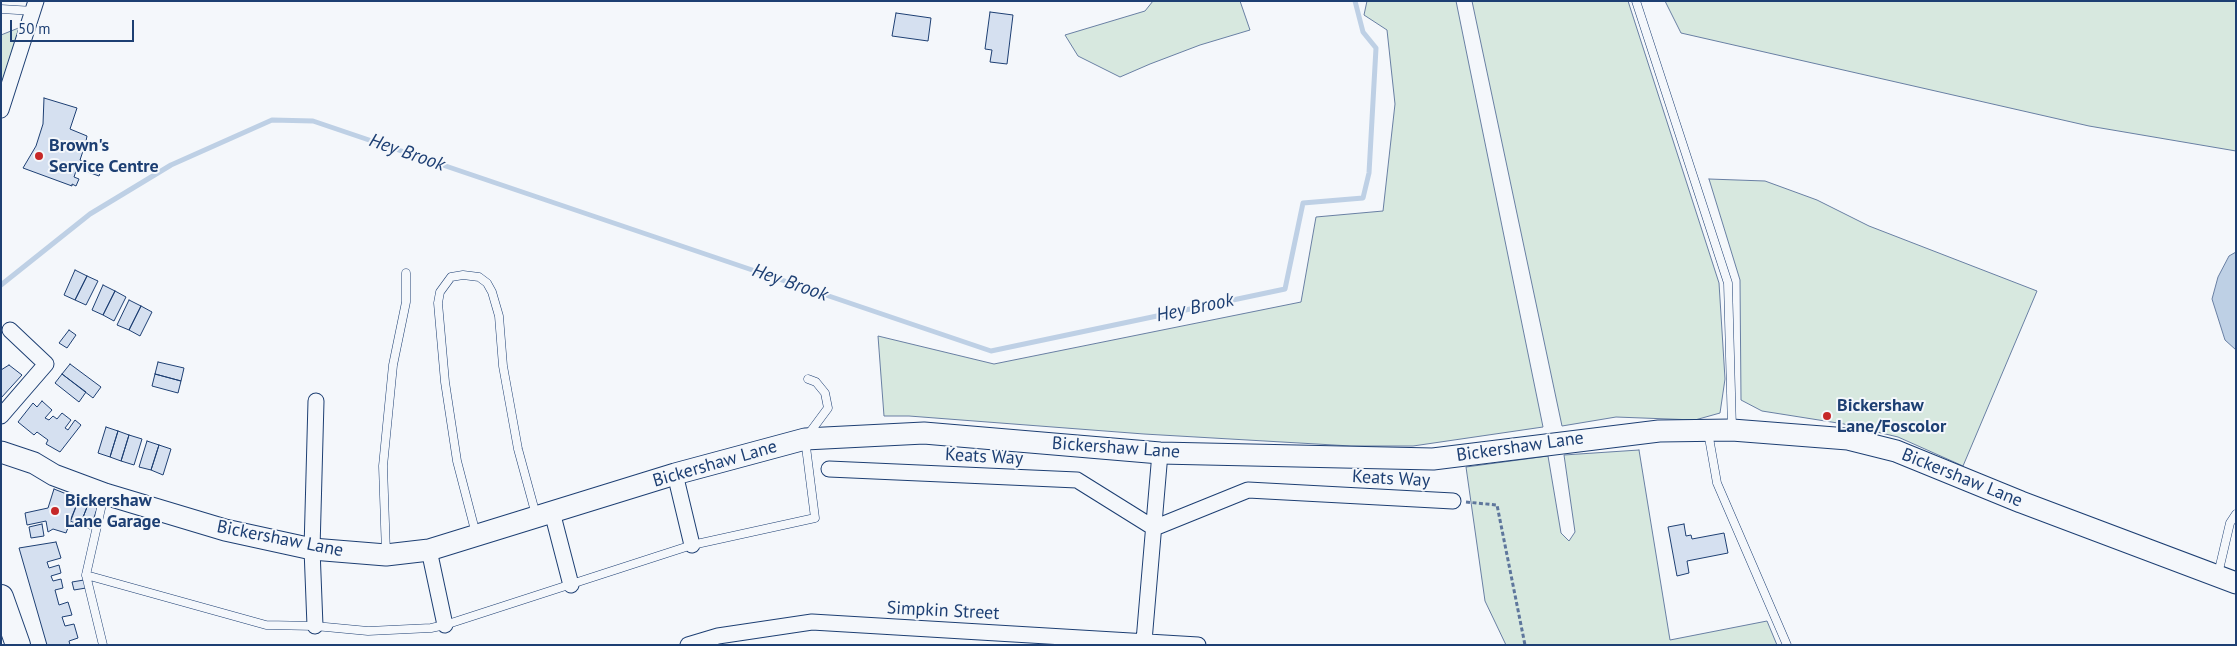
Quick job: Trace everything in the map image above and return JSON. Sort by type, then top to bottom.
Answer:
[{"type":"main road","name":"Bickershaw Lane","points":[[1,452],[27,460],[54,474],[105,494],[234,533],[312,549],[386,555],[430,550],[675,474],[804,439],[924,433],[1160,453],[1433,459],[1659,430],[1732,430],[1848,439],[1896,451],[2021,502],[2227,580]]},
{"type":"main road","points":[[1,597],[18,645]]},
{"type":"street","points":[[1,110],[35,6]]},
{"type":"street","points":[[1,416],[46,364],[10,330]]},
{"type":"street","points":[[315,626],[312,549],[316,402]]},
{"type":"street","points":[[1144,641],[1160,453]]},
{"type":"street","name":"Keats Way","points":[[829,469],[1077,480],[1154,528],[1248,490],[1454,501]]},
{"type":"street","points":[[675,474],[692,544]]},
{"type":"street","points":[[544,514],[571,585]]},
{"type":"street","points":[[430,550],[445,625]]},
{"type":"street","name":"Simpkin Street","points":[[688,645],[812,622],[1048,640],[1144,641],[1198,645]]},
{"type":"lane","points":[[1636,1],[1728,283],[1732,430]]},
{"type":"lane","points":[[4,6],[35,6]]},
{"type":"lane","points":[[386,555],[384,466],[393,365],[406,302],[406,272]]},
{"type":"lane","points":[[476,537],[456,461],[445,382],[438,303],[440,292],[451,277],[463,275],[479,277],[487,283],[492,292],[499,316],[503,366],[518,448],[544,514]]},
{"type":"lane","points":[[86,575],[266,625],[315,626],[368,631],[445,625],[692,544],[815,518],[804,439],[828,408],[825,394],[816,382],[808,379]]},
{"type":"lane","points":[[1708,430],[1717,483],[1787,645]]},
{"type":"lane","points":[[103,645],[86,575],[105,494]]},
{"type":"lane","points":[[2227,580],[2230,523],[2236,514]]},
{"type":"path","points":[[1454,501],[1497,505],[1525,645]]},
{"type":"shaded area","points":[[1153,1],[1240,1],[1250,30],[1200,45],[1120,77],[1078,56],[1065,35],[1145,11]]},
{"type":"shaded area","points":[[1367,1],[1456,1],[1543,427],[1413,446],[1351,446],[1144,434],[909,416],[884,416],[878,336],[994,364],[1301,302],[1316,217],[1383,211],[1395,104],[1387,30],[1364,15]]},
{"type":"shaded area","points":[[1472,1],[1628,1],[1719,283],[1725,379],[1720,413],[1695,420],[1616,417],[1562,426]]},
{"type":"shaded area","points":[[1665,1],[2236,1],[2236,151],[2089,126],[1681,33]]},
{"type":"shaded area","points":[[21,27],[6,70],[1,86],[1,35]]},
{"type":"shaded area","points":[[1709,179],[1765,181],[1817,200],[1869,226],[2037,291],[1963,466],[1898,437],[1844,424],[1762,411],[1741,400],[1740,280]]},
{"type":"shaded area","points":[[1639,450],[1670,640],[1767,621],[1777,645],[1506,645],[1485,601],[1466,467],[1548,456],[1561,533],[1569,541],[1575,532],[1564,455]]},
{"type":"water","points":[[2236,252],[2236,350],[2225,340],[2212,299],[2218,277],[2229,256]]},
{"type":"building","points":[[990,12],[1013,15],[1007,64],[990,62],[992,50],[985,49]]},
{"type":"building","points":[[896,13],[931,18],[928,41],[892,36]]},
{"type":"building","points":[[44,98],[77,108],[70,129],[87,136],[86,141],[92,142],[89,149],[84,148],[80,160],[102,168],[99,176],[77,168],[74,177],[79,179],[76,186],[72,184],[72,186],[23,168],[36,146],[43,124]]},
{"type":"building","points":[[75,270],[87,276],[75,300],[64,295]]},
{"type":"building","points":[[87,276],[98,281],[86,305],[75,300]]},
{"type":"building","points":[[103,285],[115,291],[103,315],[92,310]]},
{"type":"building","points":[[115,291],[126,297],[114,321],[103,315]]},
{"type":"building","points":[[129,300],[141,306],[129,330],[117,325]]},
{"type":"building","points":[[141,306],[152,312],[140,336],[129,330]]},
{"type":"building","points":[[69,330],[76,335],[67,348],[59,343]]},
{"type":"building","points":[[158,362],[184,368],[181,381],[155,374]]},
{"type":"building","points":[[70,364],[101,387],[93,398],[62,374]]},
{"type":"building","points":[[9,365],[22,375],[1,398],[1,370]]},
{"type":"building","points":[[62,374],[86,392],[79,402],[55,383]]},
{"type":"building","points":[[155,374],[181,381],[178,393],[152,386]]},
{"type":"building","points":[[42,401],[52,410],[45,418],[49,420],[53,416],[57,419],[62,413],[71,420],[65,428],[68,430],[75,420],[81,425],[60,452],[46,444],[48,440],[37,432],[34,435],[18,422],[33,403],[37,407]]},
{"type":"building","points":[[106,427],[118,431],[110,457],[98,453]]},
{"type":"building","points":[[118,431],[129,435],[121,461],[110,457]]},
{"type":"building","points":[[129,435],[142,439],[134,465],[121,461]]},
{"type":"building","points":[[147,441],[159,445],[151,470],[139,467]]},
{"type":"building","points":[[159,445],[171,449],[163,475],[151,470]]},
{"type":"building","name":"Bickershaw Lane Garage","points":[[54,489],[79,499],[66,533],[53,529],[48,532],[46,521],[27,525],[25,513],[48,508]]},
{"type":"building","points":[[79,499],[89,502],[80,525],[70,521]]},
{"type":"building","points":[[89,502],[98,506],[90,529],[80,525]]},
{"type":"building","points":[[42,524],[44,536],[31,538],[29,527]]},
{"type":"building","points":[[1684,524],[1686,536],[1691,535],[1692,539],[1724,533],[1728,553],[1687,561],[1689,573],[1677,576],[1668,527]]},
{"type":"building","points":[[56,542],[61,558],[47,562],[49,568],[59,565],[61,573],[51,576],[53,581],[61,579],[63,588],[55,590],[59,605],[68,602],[72,615],[62,617],[65,626],[74,624],[78,638],[69,641],[70,645],[47,645],[19,548]]},
{"type":"building","points":[[84,580],[86,588],[74,590],[72,582]]},
{"type":"waterway","name":"Hey Brook","points":[[1,285],[90,214],[171,165],[272,120],[313,121],[991,351],[1285,289],[1303,203],[1363,198],[1369,173],[1376,48],[1363,32],[1355,1]]},
{"type":"place","name":"Brown's Service Centre","points":[[39,156]]},
{"type":"place","name":"Bickershaw Lane/Foscolor","points":[[1827,416]]},
{"type":"place","name":"Bickershaw Lane Garage","points":[[55,511]]}]
